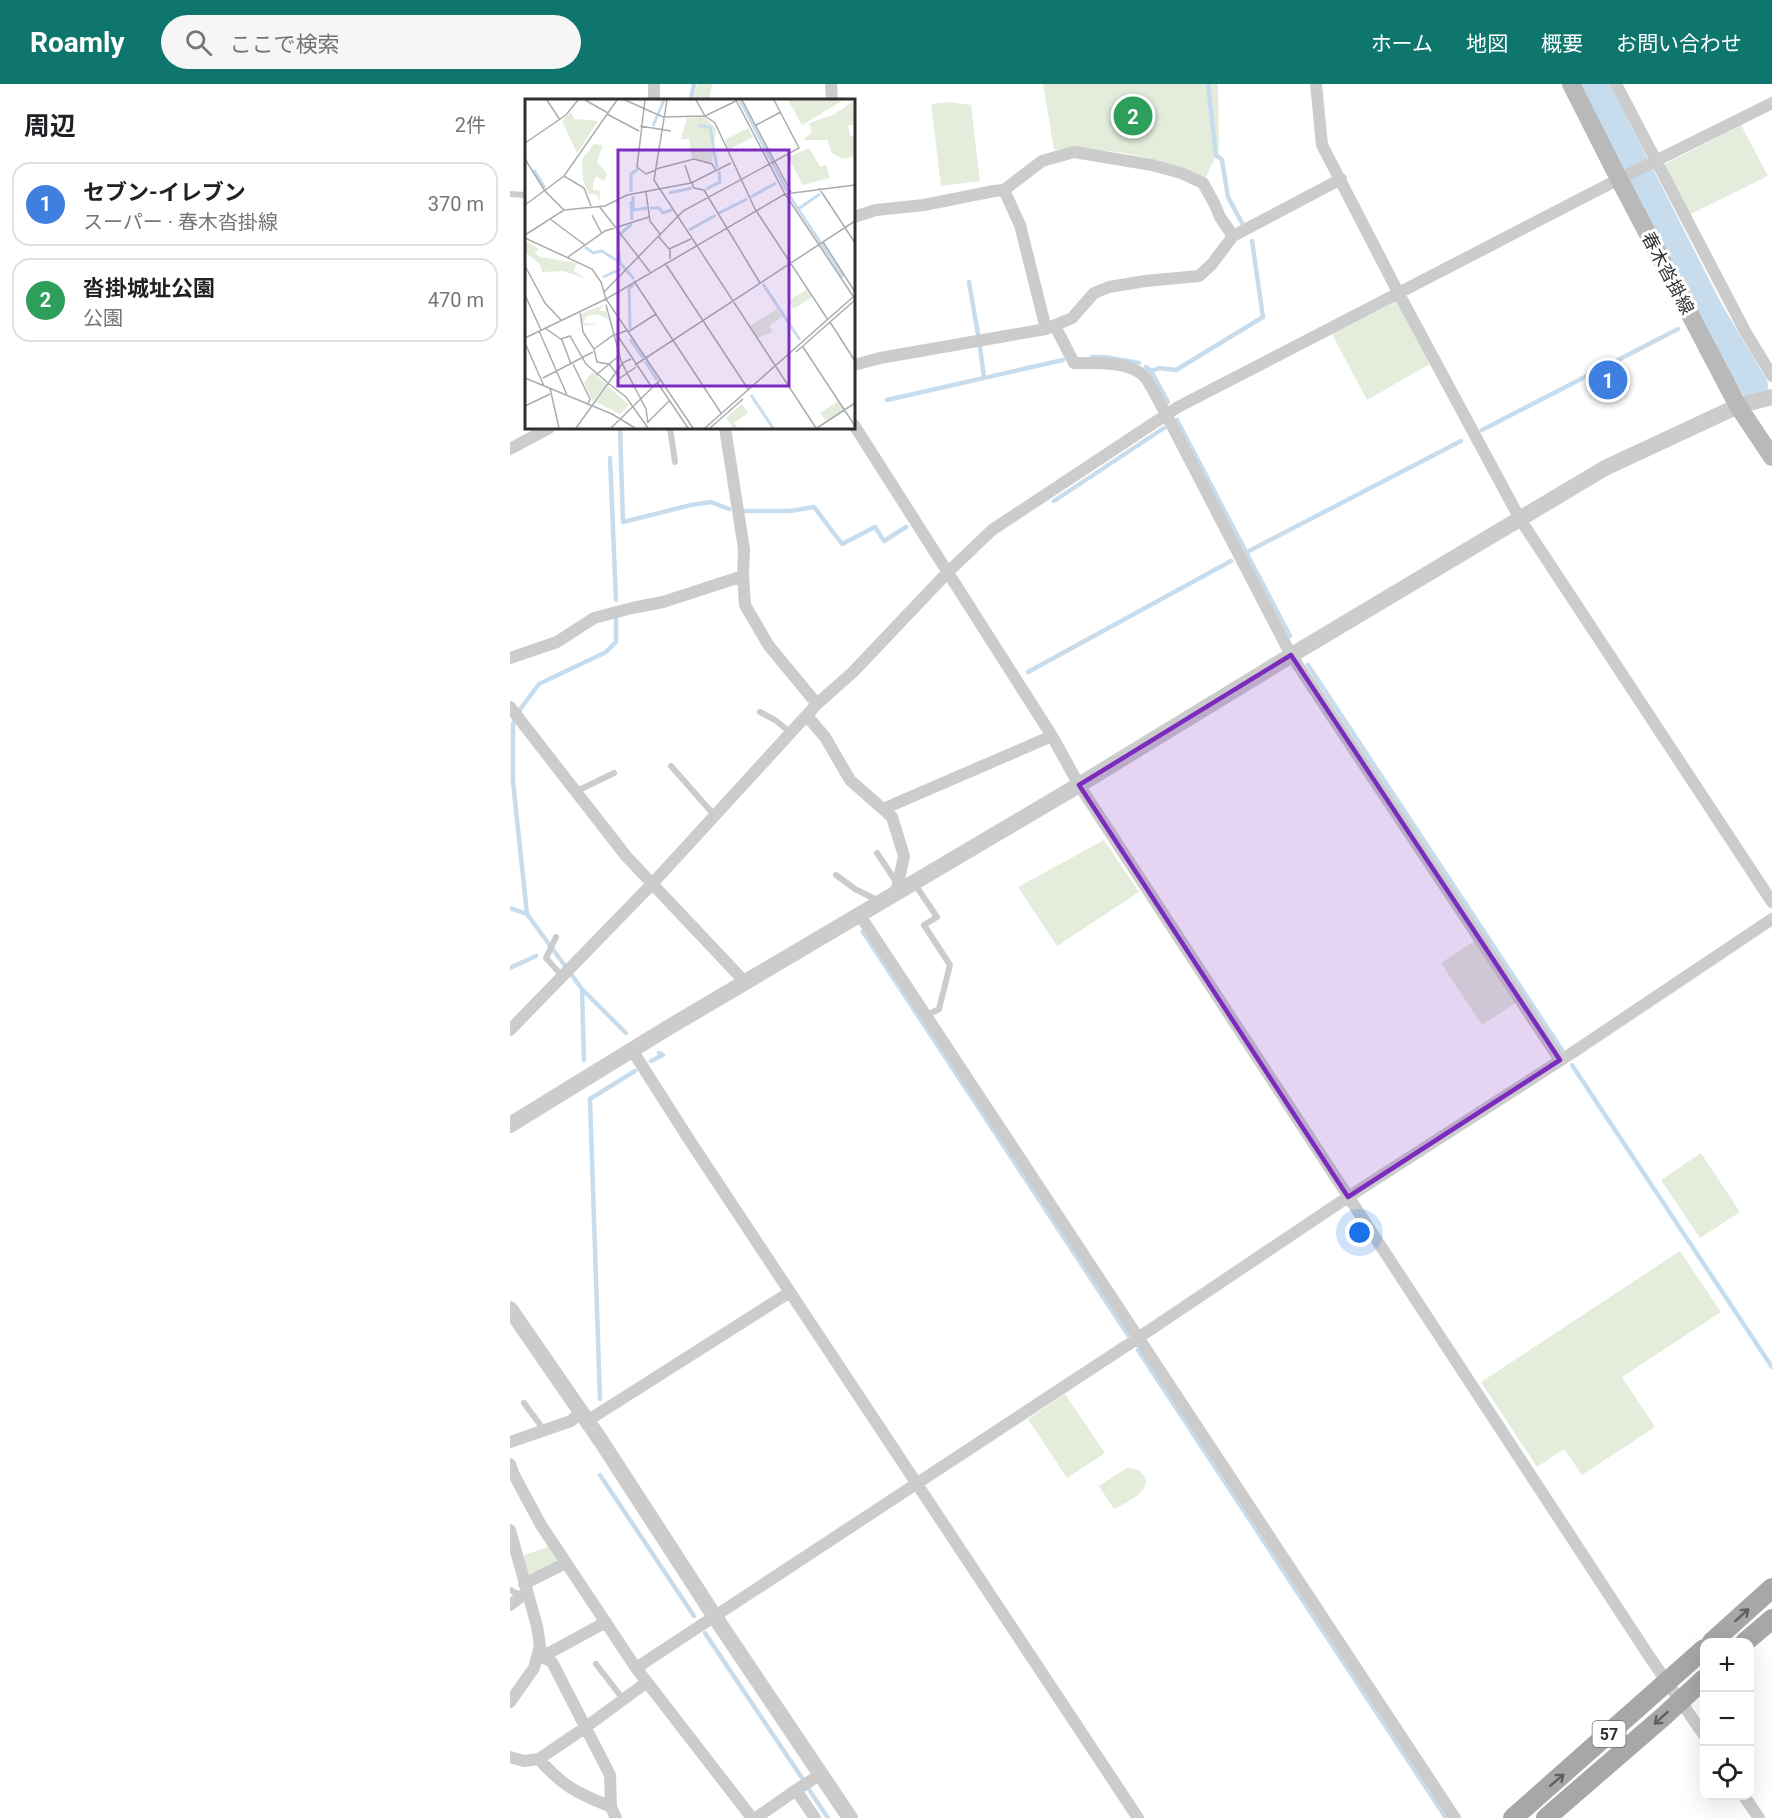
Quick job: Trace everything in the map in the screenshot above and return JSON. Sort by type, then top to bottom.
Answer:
[{"type":"main road","name":"春木沓掛線","points":[[1571,84],[1624,177],[1738,406],[1772,458]]},
{"type":"main road","points":[[1716,1638],[1772,1588]]},
{"type":"main road","points":[[1750,1638],[1772,1619]]},
{"type":"main road","name":"57","points":[[1513,1818],[1700,1653]]},
{"type":"main road","name":"57","points":[[1546,1818],[1665,1716],[1700,1682]]},
{"type":"street","points":[[831,84],[832,99]]},
{"type":"street","points":[[1316,84],[1322,145],[1520,519],[1772,902]]},
{"type":"street","points":[[1616,84],[1745,331],[1772,376]]},
{"type":"street","points":[[510,1030],[652,884],[817,704],[853,672],[947,573],[992,530],[1166,414],[1772,103]]},
{"type":"street","points":[[855,217],[876,210],[924,205],[1004,190],[1042,161],[1074,152],[1152,165],[1181,173],[1203,183],[1220,217],[1233,236]]},
{"type":"street","points":[[855,365],[880,358],[1051,328],[1072,318],[1094,293],[1109,287],[1199,276],[1212,264],[1233,236],[1341,179]]},
{"type":"street","points":[[1004,190],[1020,225],[1051,328],[1074,363],[1126,367],[1143,376],[1166,414],[1291,655],[1560,1060]]},
{"type":"street","points":[[510,1125],[880,902],[902,886],[1079,784],[1605,468],[1738,406],[1772,397]]},
{"type":"street","points":[[855,427],[1052,736],[1079,784],[1348,1197],[1700,1729]]},
{"type":"street","points":[[510,449],[547,429]]},
{"type":"street","points":[[725,429],[744,549],[745,605],[769,646],[817,704]]},
{"type":"street","points":[[510,658],[557,642],[594,618],[663,602],[743,576]]},
{"type":"street","points":[[514,713],[626,856],[746,982]]},
{"type":"street","points":[[807,716],[825,737],[850,780],[892,817],[904,856],[902,886]]},
{"type":"street","points":[[883,809],[1052,736]]},
{"type":"street","points":[[860,914],[1455,1818]]},
{"type":"street","points":[[636,1668],[1772,919]]},
{"type":"street","points":[[632,1050],[1138,1818]]},
{"type":"street","points":[[510,1442],[584,1416],[790,1292]]},
{"type":"street","points":[[510,1309],[584,1416],[850,1818]]},
{"type":"street","points":[[510,1464],[541,1525],[636,1668],[754,1818],[821,1774]]},
{"type":"street","points":[[510,1530],[524,1591],[537,1626],[540,1646],[534,1668],[510,1702]]},
{"type":"street","points":[[510,1605],[524,1591],[566,1563]]},
{"type":"street","points":[[538,1655],[551,1652],[606,1622]]},
{"type":"street","points":[[538,1655],[552,1662],[610,1775],[614,1813]]},
{"type":"street","points":[[510,1757],[524,1761],[539,1759],[647,1682]]},
{"type":"street","points":[[539,1759],[553,1776],[614,1813]]},
{"type":"street","points":[[796,1790],[815,1818]]},
{"type":"street","points":[[1747,1800],[1759,1818]]},
{"type":"lane","points":[[510,194],[525,195]]},
{"type":"lane","points":[[670,429],[675,462]]},
{"type":"lane","points":[[760,712],[791,733]]},
{"type":"lane","points":[[671,766],[715,816]]},
{"type":"lane","points":[[575,792],[614,773]]},
{"type":"lane","points":[[877,853],[902,886],[937,917],[924,925],[950,965],[939,1009],[926,1016]]},
{"type":"lane","points":[[836,875],[855,889],[880,902]]},
{"type":"lane","points":[[555,939],[546,958],[563,976]]},
{"type":"lane","points":[[524,1403],[544,1431]]},
{"type":"lane","points":[[510,1590],[524,1591]]},
{"type":"lane","points":[[596,1664],[624,1700]]},
{"type":"highlighted area","points":[[1291,655],[1560,1060],[1348,1197],[1079,785]]},
{"type":"green space","points":[[697,84],[712,84],[709,99],[694,99]]},
{"type":"green space","points":[[1043,84],[1218,84],[1219,149],[1205,179],[1164,162],[1133,155],[1085,149],[1054,150]]},
{"type":"green space","points":[[950,102],[971,105],[980,181],[941,186],[931,104]]},
{"type":"green space","points":[[1741,125],[1768,176],[1689,215],[1663,165]]},
{"type":"green space","points":[[1395,302],[1399,303],[1430,364],[1367,400],[1332,334]]},
{"type":"green space","points":[[1104,840],[1139,892],[1057,946],[1018,887]]},
{"type":"green space","points":[[1476,940],[1517,1002],[1482,1025],[1441,963]]},
{"type":"green space","points":[[1701,1153],[1740,1212],[1700,1238],[1661,1180]]},
{"type":"green space","points":[[1680,1251],[1721,1312],[1622,1377],[1655,1427],[1582,1475],[1564,1449],[1537,1467],[1481,1382]]},
{"type":"green space","points":[[1065,1394],[1105,1453],[1067,1478],[1028,1419]]},
{"type":"green space","points":[[1127,1468],[1137,1469],[1144,1476],[1145,1487],[1131,1500],[1114,1509],[1099,1486]]},
{"type":"green space","points":[[550,1546],[561,1562],[529,1578],[522,1556]]},
{"type":"waterway","points":[[691,99],[694,84]]},
{"type":"waterway","points":[[1208,84],[1216,155],[1222,160],[1228,197],[1243,225]]},
{"type":"waterway","points":[[1594,84],[1710,312],[1754,386]]},
{"type":"waterway","points":[[1151,371],[1159,368],[1176,370],[1263,317],[1252,241]]},
{"type":"waterway","points":[[969,282],[978,334]]},
{"type":"waterway","points":[[1702,316],[1710,312]]},
{"type":"waterway","points":[[1482,430],[1678,329]]},
{"type":"waterway","points":[[980,347],[984,377]]},
{"type":"waterway","points":[[1092,357],[1139,363]]},
{"type":"waterway","points":[[887,400],[1063,360]]},
{"type":"waterway","points":[[1146,367],[1151,371],[1168,402]]},
{"type":"waterway","points":[[1177,420],[1290,636]]},
{"type":"waterway","points":[[1054,501],[1164,428]]},
{"type":"waterway","points":[[620,429],[623,522],[711,502],[729,509]]},
{"type":"waterway","points":[[1245,553],[1461,441]]},
{"type":"waterway","points":[[610,458],[616,600]]},
{"type":"waterway","points":[[744,511],[790,511],[814,507],[842,544],[875,527],[884,541],[906,527]]},
{"type":"waterway","points":[[1028,672],[1231,561]]},
{"type":"waterway","points":[[616,618],[616,642],[606,652],[539,684],[521,708],[513,724],[513,782],[527,914],[582,989],[626,1033]]},
{"type":"waterway","points":[[1308,665],[1562,1050]]},
{"type":"waterway","points":[[510,908],[527,914]]},
{"type":"waterway","points":[[863,932],[1128,1335]]},
{"type":"waterway","points":[[510,968],[536,956]]},
{"type":"waterway","points":[[582,989],[584,1060]]},
{"type":"waterway","points":[[651,1061],[663,1055],[659,1053]]},
{"type":"waterway","points":[[1572,1065],[1772,1367]]},
{"type":"waterway","points":[[600,1399],[590,1099],[635,1071]]},
{"type":"waterway","points":[[1138,1350],[1446,1818]]},
{"type":"waterway","points":[[600,1475],[694,1616]]},
{"type":"waterway","points":[[705,1633],[802,1778]]},
{"type":"waterway","points":[[808,1788],[828,1818]]},
{"type":"place","name":"沓掛城址公園","points":[[1133,116]]},
{"type":"place","name":"セブン-イレブン","points":[[1608,380]]}]
